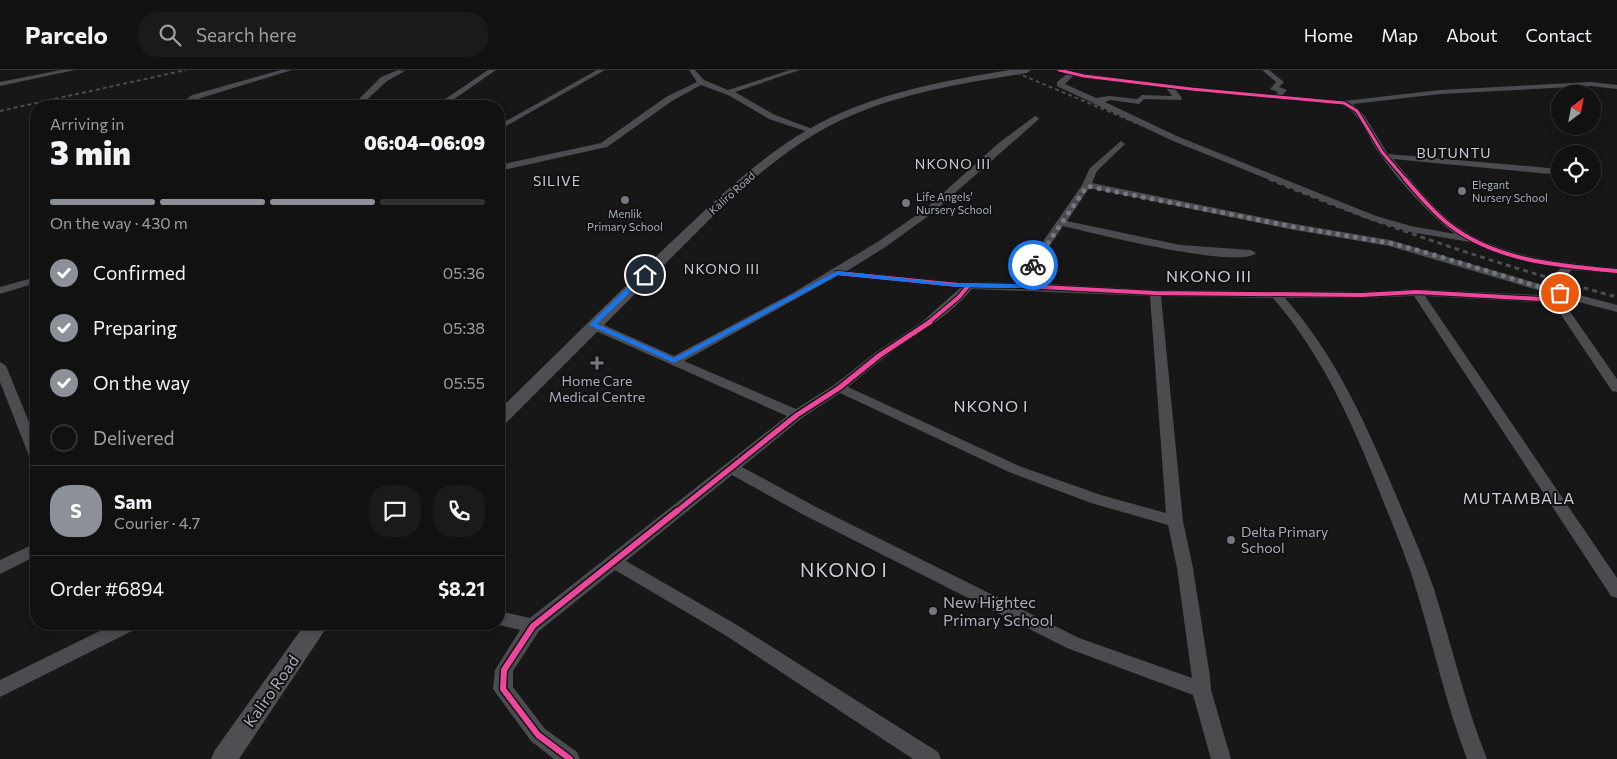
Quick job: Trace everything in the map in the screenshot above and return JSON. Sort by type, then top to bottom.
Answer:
[{"type":"main road","name":"Kaliro Road","points":[[505,414],[593,325],[743,182],[774,157],[814,131],[868,107],[917,92],[1027,70]]},
{"type":"main road","name":"Kaliro Road","points":[[224,759],[314,630]]},
{"type":"street","points":[[0,84],[72,70]]},
{"type":"street","points":[[190,100],[290,70]]},
{"type":"street","points":[[448,100],[492,70]]},
{"type":"street","points":[[505,125],[602,70]]},
{"type":"street","points":[[692,70],[701,82],[728,92],[772,117],[814,131]]},
{"type":"street","points":[[728,92],[797,70]]},
{"type":"street","points":[[1059,70],[1071,74],[1168,86],[1276,98],[1344,103],[1440,92],[1591,84],[1617,87]]},
{"type":"street","points":[[1265,70],[1280,82],[1274,89],[1283,90],[1276,98]]},
{"type":"street","points":[[362,100],[384,79],[402,71]]},
{"type":"street","points":[[1071,74],[1060,84],[1176,140],[1373,218],[1410,229],[1473,239]]},
{"type":"street","points":[[505,167],[604,145],[669,99],[701,82]]},
{"type":"street","points":[[1076,102],[1109,98],[1139,102],[1142,97],[1178,98],[1168,86]]},
{"type":"street","points":[[1344,103],[1356,109],[1386,156],[1448,223],[1473,239],[1507,253],[1568,267],[1617,271]]},
{"type":"street","points":[[674,361],[837,273],[911,224],[951,193],[994,151],[1035,118]]},
{"type":"street","points":[[1023,286],[1031,266],[1087,186],[1093,170],[1121,144]]},
{"type":"street","points":[[1386,156],[1551,171]]},
{"type":"street","points":[[1087,186],[1289,226],[1390,243],[1617,309]]},
{"type":"street","points":[[1062,223],[1166,245],[1222,254],[1251,252]]},
{"type":"street","points":[[1546,288],[1568,267]]},
{"type":"street","points":[[837,273],[968,286],[1023,286],[1155,293],[1362,295],[1417,292],[1557,300],[1575,298]]},
{"type":"street","points":[[0,291],[30,282]]},
{"type":"street","points":[[570,759],[538,734],[503,689],[504,670],[533,626],[797,415],[839,388],[880,355],[926,325],[959,298],[968,286]]},
{"type":"street","points":[[1417,292],[1469,368],[1537,475],[1617,591]]},
{"type":"street","points":[[1155,293],[1175,521],[1185,568],[1201,677],[1201,690],[1221,759]]},
{"type":"street","points":[[1276,294],[1298,317],[1334,375],[1363,432],[1418,567],[1466,732],[1477,759]]},
{"type":"street","points":[[1557,300],[1617,388]]},
{"type":"street","points":[[593,325],[797,415]]},
{"type":"street","points":[[0,366],[30,441]]},
{"type":"street","points":[[839,388],[1014,469],[1096,499],[1175,521]]},
{"type":"street","points":[[732,468],[810,511],[1073,643],[1201,690]]},
{"type":"street","points":[[0,568],[30,552]]},
{"type":"street","points":[[615,562],[730,630],[931,759]]},
{"type":"street","points":[[505,619],[533,626]]},
{"type":"street","points":[[0,688],[118,630]]},
{"type":"railway","points":[[50,100],[186,70]]},
{"type":"railway","points":[[1010,70],[1272,180]]},
{"type":"railway","points":[[0,111],[30,104]]},
{"type":"railway","points":[[1269,179],[1354,213],[1441,244],[1528,272],[1617,297]]},
{"type":"cycle path","points":[[1059,70],[1084,76],[1191,89],[1344,103],[1357,111],[1382,152],[1424,200],[1447,223],[1465,235],[1484,245],[1528,259],[1573,267],[1617,271]]},
{"type":"cycle path","points":[[837,273],[958,285],[1023,286],[1155,293],[1362,295],[1417,292],[1557,300],[1575,298]]},
{"type":"cycle path","points":[[570,759],[538,735],[503,689],[504,670],[533,626],[797,415],[839,388],[880,355],[926,325],[959,297],[968,286]]},
{"type":"way so far","points":[[1033,265],[1087,186],[1106,188],[1289,226],[1390,243],[1560,293]]},
{"type":"place","name":"Elegant Nursery School","points":[[1462,191]]},
{"type":"place","name":"Menlik Primary School","points":[[625,200]]},
{"type":"place","name":"Life Angels' Nursery School","points":[[906,203]]},
{"type":"place","name":"Home Care Medical Centre","points":[[597,363]]},
{"type":"place","name":"Delta Primary School","points":[[1231,540]]},
{"type":"place","name":"New Hightec Primary School","points":[[933,611]]},
{"type":"district","name":"BUTUNTU","points":[[1454,153]]},
{"type":"district","name":"NKONO III","points":[[953,164]]},
{"type":"district","name":"SILIVE","points":[[557,181]]},
{"type":"district","name":"NKONO III","points":[[722,269]]},
{"type":"district","name":"NKONO III","points":[[1209,276]]},
{"type":"district","name":"NKONO I","points":[[991,406]]},
{"type":"district","name":"MUTAMBALA","points":[[1519,498]]},
{"type":"district","name":"NKONO I","points":[[844,570]]},
{"type":"route","points":[[645,275],[593,325],[674,361],[837,273],[958,286],[1023,286],[1033,265]]}]
